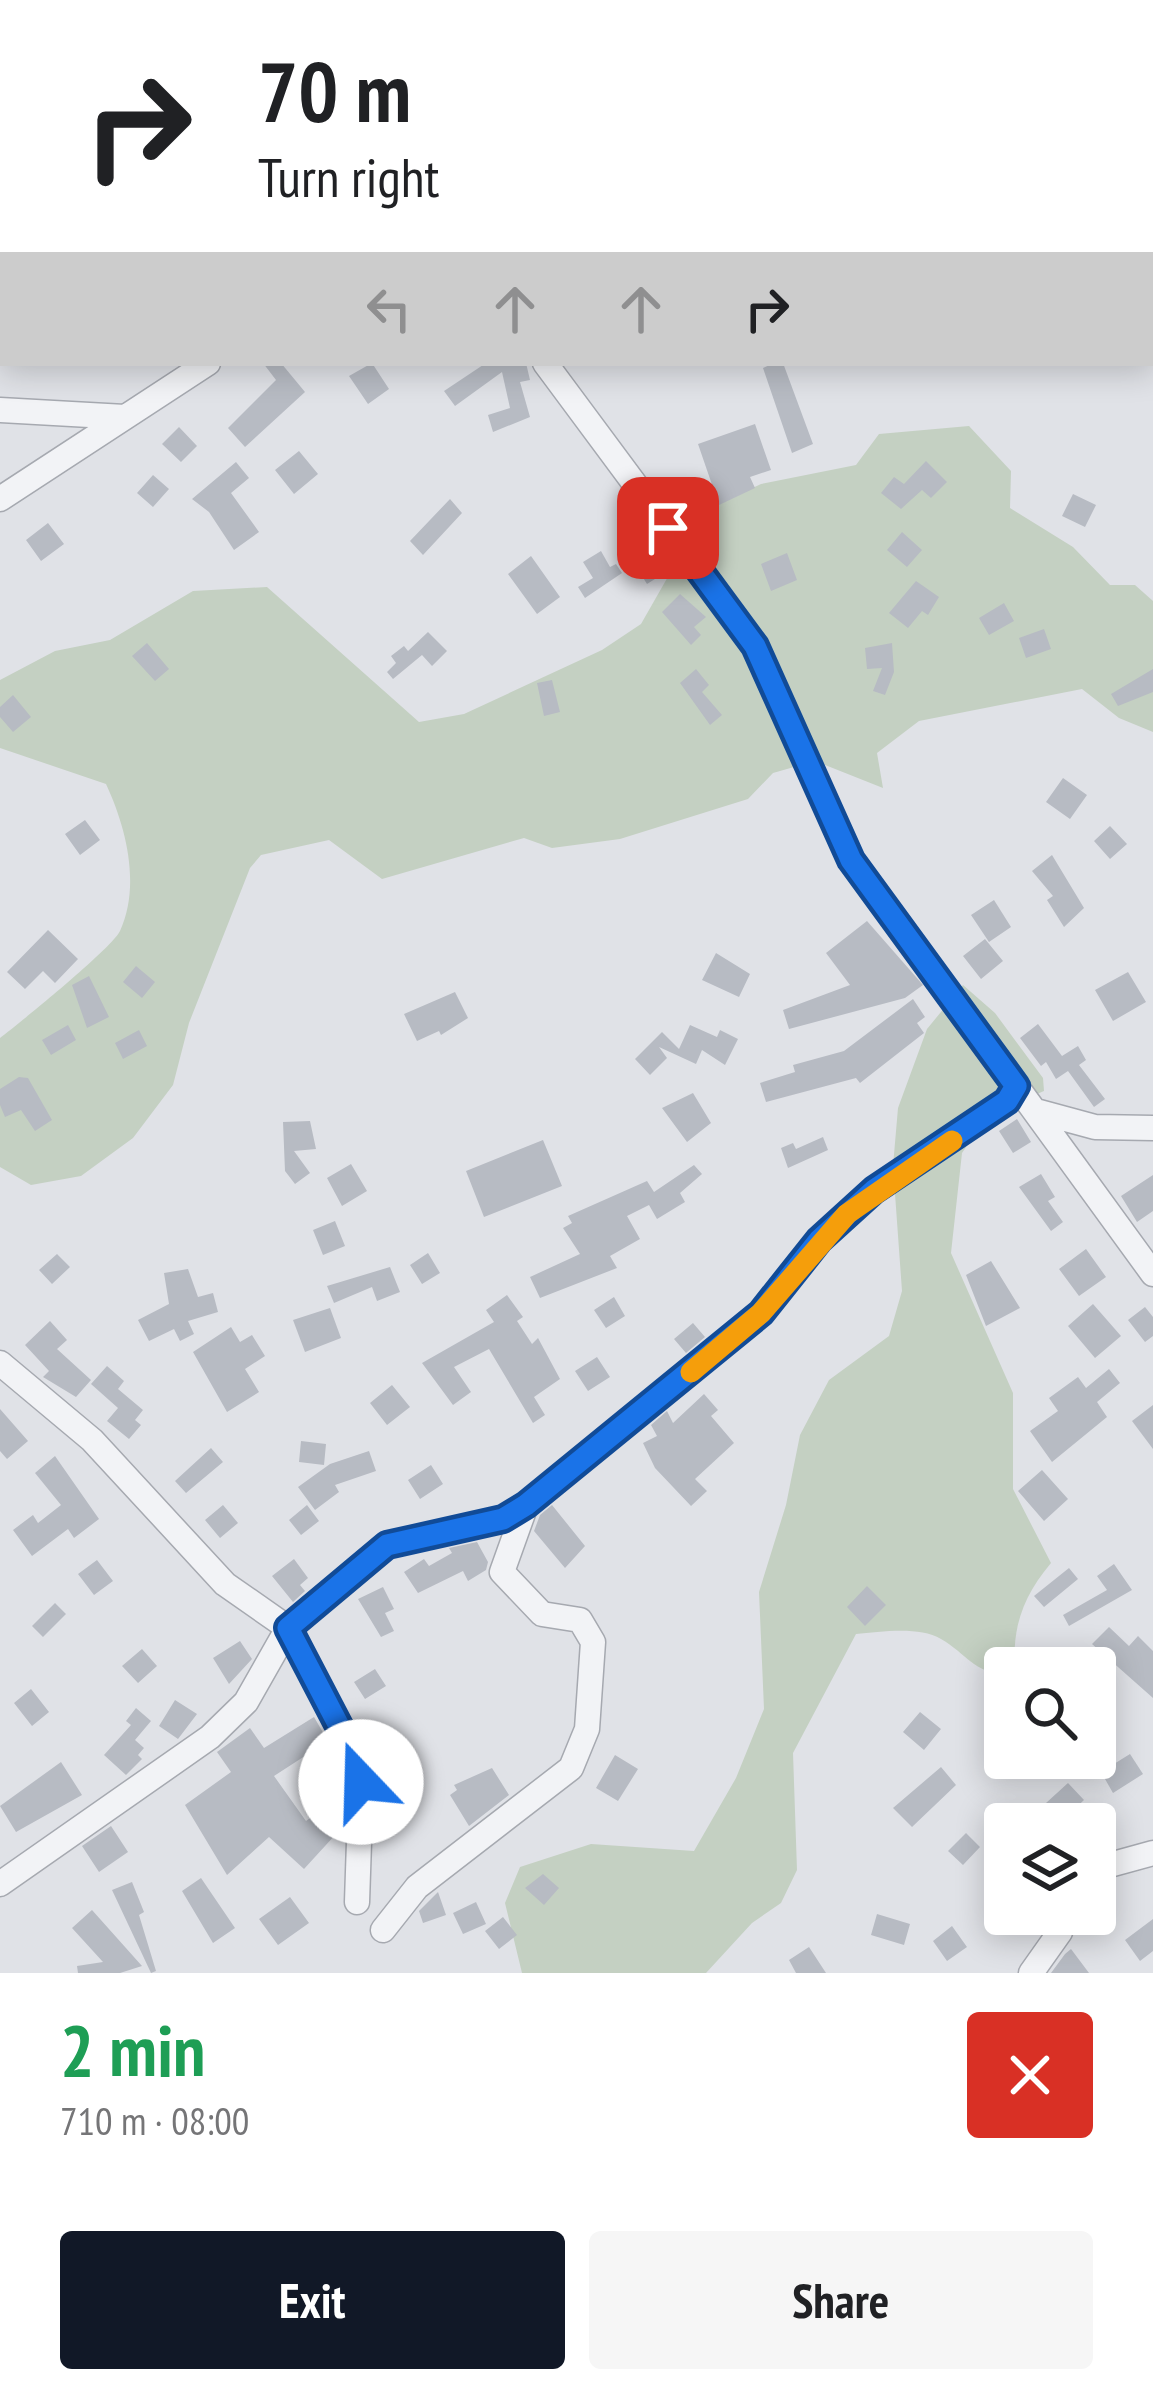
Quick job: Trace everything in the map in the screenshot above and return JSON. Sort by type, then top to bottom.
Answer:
[{"type":"street","points":[[0,499],[203,366]]},
{"type":"street","points":[[547,366],[755,646],[851,860],[1153,1274]]},
{"type":"street","points":[[0,410],[125,417]]},
{"type":"street","points":[[0,1884],[210,1737],[246,1702],[288,1628],[387,1545],[503,1519],[526,1505],[761,1313],[819,1240],[861,1202],[1007,1101],[1016,1086]]},
{"type":"street","points":[[1036,1112],[1096,1127],[1153,1128]]},
{"type":"street","points":[[0,1363],[92,1440],[225,1585],[288,1628],[350,1747],[361,1782],[357,1902]]},
{"type":"street","points":[[383,1930],[417,1887],[571,1768],[587,1730],[593,1642],[580,1619],[542,1614],[502,1572],[526,1505]]},
{"type":"street","points":[[1116,1858],[1153,1853]]},
{"type":"street","points":[[1031,1973],[1058,1935]]},
{"type":"green space","points":[[969,426],[1011,471],[1010,508],[1073,547],[1110,585],[1135,585],[1153,601],[1153,732],[1119,718],[1082,689],[919,721],[877,753],[883,788],[815,761],[773,773],[748,799],[620,839],[552,848],[524,838],[382,879],[329,840],[261,855],[250,868],[189,1023],[173,1085],[133,1138],[81,1176],[31,1185],[0,1167],[0,1038],[113,940],[126,913],[130,876],[125,837],[106,784],[0,748],[0,680],[55,651],[110,640],[193,591],[267,587],[419,722],[464,714],[602,650],[641,624],[706,510],[761,484],[856,465],[879,434]]},
{"type":"green space","points":[[963,985],[995,1013],[1043,1078],[1044,1091],[988,1115],[962,1153],[951,1253],[1013,1393],[1013,1489],[1051,1563],[1022,1612],[1016,1647],[984,1647],[984,1669],[941,1639],[922,1632],[856,1634],[793,1753],[797,1870],[781,1903],[752,1923],[706,1973],[522,1973],[505,1903],[520,1867],[591,1844],[694,1851],[736,1778],[764,1709],[759,1592],[786,1505],[800,1435],[829,1380],[889,1336],[902,1291],[893,1166],[898,1108],[927,1029]]},
{"type":"building","points":[[265,366],[283,366],[305,392],[245,447],[228,428],[276,380]]},
{"type":"building","points":[[374,366],[389,389],[368,404],[349,376]]},
{"type":"building","points":[[482,366],[527,366],[530,380],[520,382],[530,417],[493,432],[488,415],[510,408],[502,372],[455,406],[444,391]]},
{"type":"building","points":[[784,366],[813,444],[792,453],[763,368]]},
{"type":"building","points":[[755,424],[771,470],[750,477],[755,488],[719,505],[698,444]]},
{"type":"building","points":[[179,427],[197,446],[181,462],[162,444]]},
{"type":"building","points":[[299,451],[318,474],[294,494],[275,470]]},
{"type":"building","points":[[926,461],[947,482],[931,498],[922,490],[901,509],[881,493],[894,477],[904,484]]},
{"type":"building","points":[[236,462],[249,478],[231,493],[259,532],[234,550],[209,512],[192,499]]},
{"type":"building","points":[[153,475],[169,489],[153,507],[137,493]]},
{"type":"building","points":[[1073,494],[1096,505],[1085,527],[1062,516]]},
{"type":"building","points":[[450,499],[462,513],[423,555],[410,541]]},
{"type":"building","points":[[48,523],[64,544],[41,561],[26,540]]},
{"type":"building","points":[[902,532],[922,550],[907,567],[887,550]]},
{"type":"building","points":[[648,550],[663,574],[647,584],[632,560]]},
{"type":"building","points":[[601,551],[610,567],[616,564],[622,573],[585,598],[578,587],[593,578],[583,562]]},
{"type":"building","points":[[787,553],[797,580],[771,591],[761,564]]},
{"type":"building","points":[[531,556],[560,597],[537,614],[508,574]]},
{"type":"building","points":[[916,581],[939,597],[928,615],[922,611],[908,628],[889,613]]},
{"type":"building","points":[[680,594],[706,617],[694,627],[701,635],[691,645],[662,612]]},
{"type":"building","points":[[1004,603],[1014,621],[989,635],[979,618]]},
{"type":"building","points":[[1044,629],[1051,649],[1026,658],[1019,638]]},
{"type":"building","points":[[428,632],[447,651],[432,666],[422,655],[393,679],[387,672],[396,663],[391,656],[404,646],[408,651]]},
{"type":"building","points":[[147,643],[169,669],[155,681],[132,656]]},
{"type":"building","points":[[892,643],[894,672],[885,695],[873,691],[882,668],[867,669],[865,648]]},
{"type":"building","points":[[696,669],[709,685],[702,692],[722,715],[710,725],[680,683]]},
{"type":"building","points":[[1153,669],[1153,692],[1118,706],[1111,694]]},
{"type":"building","points":[[552,680],[560,712],[544,716],[537,683]]},
{"type":"building","points":[[13,695],[31,717],[13,732],[0,717],[0,707]]},
{"type":"building","points":[[1063,778],[1087,795],[1070,819],[1046,802]]},
{"type":"building","points":[[85,820],[100,840],[80,855],[65,834]]},
{"type":"building","points":[[1110,826],[1127,844],[1110,859],[1094,841]]},
{"type":"building","points":[[1052,855],[1084,908],[1064,927],[1047,900],[1053,896],[1032,871]]},
{"type":"building","points":[[994,900],[1011,927],[989,942],[971,915]]},
{"type":"building","points":[[867,921],[923,985],[905,998],[789,1029],[783,1010],[850,985],[826,953]]},
{"type":"building","points":[[48,930],[78,959],[55,983],[43,971],[25,989],[7,972]]},
{"type":"building","points":[[985,939],[1003,961],[981,979],[963,956]]},
{"type":"building","points":[[716,953],[750,974],[739,997],[702,980]]},
{"type":"building","points":[[136,966],[155,982],[142,998],[123,982]]},
{"type":"building","points":[[1128,972],[1146,1002],[1113,1021],[1095,990]]},
{"type":"building","points":[[89,976],[109,1017],[87,1028],[72,985]]},
{"type":"building","points":[[455,992],[468,1018],[441,1035],[439,1031],[417,1041],[404,1014]]},
{"type":"building","points":[[913,999],[925,1017],[917,1023],[924,1033],[860,1083],[856,1078],[766,1102],[760,1083],[795,1072],[793,1065],[844,1051]]},
{"type":"building","points":[[1038,1024],[1062,1056],[1078,1046],[1086,1060],[1079,1065],[1105,1099],[1094,1107],[1068,1071],[1056,1079],[1046,1062],[1041,1066],[1020,1038]]},
{"type":"building","points":[[68,1025],[76,1040],[51,1055],[42,1040]]},
{"type":"building","points":[[690,1025],[717,1037],[720,1030],[738,1039],[725,1065],[702,1050],[696,1064],[659,1047],[667,1058],[650,1075],[635,1059],[662,1032],[679,1049]]},
{"type":"building","points":[[139,1030],[147,1046],[123,1059],[115,1043]]},
{"type":"building","points":[[19,1077],[28,1078],[52,1120],[35,1131],[21,1110],[5,1117],[0,1105],[0,1089]]},
{"type":"building","points":[[693,1093],[711,1123],[687,1142],[662,1108]]},
{"type":"building","points":[[1017,1119],[1031,1142],[1013,1153],[999,1131]]},
{"type":"building","points":[[310,1121],[316,1149],[294,1151],[310,1173],[295,1184],[285,1171],[283,1122]]},
{"type":"building","points":[[823,1137],[828,1150],[788,1168],[781,1148],[793,1143],[796,1149]]},
{"type":"building","points":[[543,1140],[562,1186],[484,1217],[466,1171]]},
{"type":"building","points":[[351,1164],[367,1191],[342,1206],[327,1178]]},
{"type":"building","points":[[694,1165],[702,1174],[680,1193],[685,1202],[657,1219],[649,1205],[627,1216],[640,1239],[610,1256],[617,1268],[540,1298],[530,1277],[580,1254],[563,1228],[572,1223],[568,1216],[647,1181],[654,1192]]},
{"type":"building","points":[[1041,1174],[1055,1197],[1048,1201],[1063,1222],[1051,1231],[1019,1187]]},
{"type":"building","points":[[1153,1175],[1153,1211],[1137,1222],[1121,1196]]},
{"type":"building","points":[[335,1221],[345,1246],[323,1255],[313,1230]]},
{"type":"building","points":[[1086,1249],[1106,1277],[1079,1296],[1059,1269]]},
{"type":"building","points":[[428,1253],[440,1273],[422,1284],[410,1265]]},
{"type":"building","points":[[57,1254],[70,1267],[52,1284],[39,1270]]},
{"type":"building","points":[[991,1261],[1020,1308],[986,1326],[966,1275]]},
{"type":"building","points":[[390,1267],[400,1292],[377,1301],[372,1287],[334,1303],[327,1286]]},
{"type":"building","points":[[188,1269],[198,1297],[213,1293],[218,1312],[188,1321],[194,1334],[180,1341],[174,1329],[149,1341],[138,1320],[169,1304],[164,1273]]},
{"type":"building","points":[[507,1295],[523,1317],[517,1321],[532,1344],[538,1338],[560,1379],[534,1397],[545,1415],[533,1423],[489,1349],[454,1367],[471,1392],[453,1405],[422,1363],[494,1322],[486,1310]]},
{"type":"building","points":[[614,1297],[625,1316],[606,1328],[594,1310]]},
{"type":"building","points":[[1093,1304],[1121,1336],[1095,1358],[1068,1326]]},
{"type":"building","points":[[1145,1307],[1153,1317],[1153,1336],[1145,1342],[1128,1320]]},
{"type":"building","points":[[330,1308],[341,1338],[305,1352],[293,1320]]},
{"type":"building","points":[[50,1321],[67,1340],[57,1349],[91,1380],[76,1397],[43,1377],[49,1371],[25,1345]]},
{"type":"building","points":[[693,1323],[705,1337],[686,1353],[674,1339]]},
{"type":"building","points":[[231,1327],[240,1342],[252,1335],[265,1356],[245,1369],[259,1392],[227,1412],[193,1352]]},
{"type":"building","points":[[597,1357],[610,1377],[588,1391],[575,1371]]},
{"type":"building","points":[[107,1366],[124,1381],[118,1389],[143,1410],[135,1420],[141,1425],[129,1439],[107,1421],[118,1408],[91,1384]]},
{"type":"building","points":[[1109,1369],[1120,1383],[1097,1402],[1107,1417],[1052,1462],[1030,1431],[1058,1411],[1049,1398],[1078,1377],[1086,1388]]},
{"type":"building","points":[[392,1385],[410,1407],[387,1425],[370,1403]]},
{"type":"building","points":[[704,1394],[718,1410],[711,1416],[734,1443],[695,1479],[707,1491],[691,1506],[655,1468],[643,1443],[657,1436],[651,1425],[667,1411],[673,1423]]},
{"type":"building","points":[[1153,1405],[1153,1449],[1132,1421]]},
{"type":"building","points":[[0,1409],[28,1441],[7,1459],[0,1451]]},
{"type":"building","points":[[301,1441],[326,1444],[324,1465],[299,1462]]},
{"type":"building","points":[[211,1448],[223,1462],[186,1493],[175,1481]]},
{"type":"building","points":[[369,1451],[376,1471],[335,1485],[339,1492],[315,1510],[298,1487],[330,1464]]},
{"type":"building","points":[[55,1456],[99,1519],[74,1538],[68,1529],[32,1556],[13,1530],[33,1515],[38,1523],[61,1505],[35,1473]]},
{"type":"building","points":[[431,1465],[443,1484],[420,1499],[408,1480]]},
{"type":"building","points":[[1042,1470],[1068,1499],[1044,1521],[1018,1491]]},
{"type":"building","points":[[223,1505],[238,1523],[220,1538],[205,1520]]},
{"type":"building","points":[[307,1505],[319,1521],[301,1535],[289,1520]]},
{"type":"building","points":[[552,1505],[585,1546],[565,1568],[534,1531],[540,1515]]},
{"type":"building","points":[[477,1542],[488,1562],[486,1570],[468,1581],[463,1571],[418,1593],[404,1572],[424,1559],[429,1566],[452,1553],[449,1548]]},
{"type":"building","points":[[294,1559],[308,1578],[300,1585],[305,1591],[293,1602],[272,1576]]},
{"type":"building","points":[[97,1560],[113,1581],[94,1595],[78,1574]]},
{"type":"building","points":[[1114,1564],[1132,1590],[1069,1626],[1063,1615],[1107,1590],[1097,1576]]},
{"type":"building","points":[[1069,1568],[1078,1579],[1044,1607],[1034,1596]]},
{"type":"building","points":[[867,1586],[886,1605],[865,1626],[847,1607]]},
{"type":"building","points":[[383,1587],[394,1609],[385,1613],[394,1631],[381,1637],[358,1599]]},
{"type":"building","points":[[55,1603],[66,1614],[43,1637],[32,1626]]},
{"type":"building","points":[[1109,1627],[1129,1646],[1138,1636],[1153,1651],[1153,1698],[1116,1665],[1116,1647],[1092,1644]]},
{"type":"building","points":[[240,1641],[252,1659],[229,1684],[213,1658]]},
{"type":"building","points":[[142,1649],[157,1666],[138,1683],[122,1666]]},
{"type":"building","points":[[375,1669],[386,1686],[365,1699],[354,1682]]},
{"type":"building","points":[[31,1689],[49,1712],[32,1726],[14,1703]]},
{"type":"building","points":[[175,1700],[197,1714],[178,1739],[159,1726]]},
{"type":"building","points":[[136,1708],[151,1721],[135,1740],[144,1748],[138,1755],[142,1759],[126,1775],[104,1755],[131,1725],[126,1721]]},
{"type":"building","points":[[920,1712],[941,1729],[924,1750],[903,1732]]},
{"type":"building","points":[[314,1717],[328,1741],[274,1776],[306,1821],[335,1799],[344,1803],[343,1836],[336,1834],[304,1869],[269,1837],[227,1875],[185,1805],[231,1772],[217,1752],[250,1728],[264,1748]]},
{"type":"building","points":[[1130,1754],[1143,1774],[1113,1793],[1105,1779],[1116,1779],[1116,1763]]},
{"type":"building","points":[[615,1755],[638,1769],[618,1801],[596,1788]]},
{"type":"building","points":[[61,1762],[82,1795],[16,1832],[0,1806]]},
{"type":"building","points":[[941,1767],[956,1785],[912,1827],[893,1808]]},
{"type":"building","points":[[492,1768],[509,1795],[469,1826],[450,1795],[457,1790],[454,1785]]},
{"type":"building","points":[[1068,1783],[1084,1800],[1081,1803],[1046,1803]]},
{"type":"building","points":[[111,1826],[128,1852],[99,1872],[82,1846]]},
{"type":"building","points":[[966,1833],[980,1847],[963,1865],[948,1851]]},
{"type":"building","points":[[543,1874],[559,1888],[544,1905],[525,1888]]},
{"type":"building","points":[[201,1878],[235,1928],[213,1943],[182,1891]]},
{"type":"building","points":[[132,1882],[144,1912],[139,1915],[156,1971],[151,1973],[112,1890]]},
{"type":"building","points":[[438,1892],[446,1915],[423,1923],[419,1911]]},
{"type":"building","points":[[290,1897],[309,1923],[278,1945],[259,1919]]},
{"type":"building","points":[[476,1902],[486,1924],[463,1934],[453,1913]]},
{"type":"building","points":[[92,1910],[142,1966],[120,1973],[78,1973],[77,1966],[103,1962],[72,1928]]},
{"type":"building","points":[[877,1914],[910,1924],[904,1945],[871,1935]]},
{"type":"building","points":[[503,1917],[517,1935],[499,1949],[485,1931]]},
{"type":"building","points":[[1153,1919],[1153,1951],[1140,1961],[1125,1940]]},
{"type":"building","points":[[952,1926],[967,1947],[947,1961],[933,1941]]},
{"type":"building","points":[[809,1947],[826,1973],[796,1973],[789,1960]]},
{"type":"building","points":[[1071,1949],[1089,1973],[1051,1973],[1065,1954]]},
{"type":"slow traffic","points":[[691,1372],[761,1313],[819,1240],[874,1190],[952,1141]]},
{"type":"route","points":[[361,1782],[350,1747],[288,1628],[387,1545],[503,1519],[526,1505],[761,1313],[819,1240],[874,1190],[1007,1101],[1016,1086],[851,860],[788,729],[755,646],[668,528]]}]
